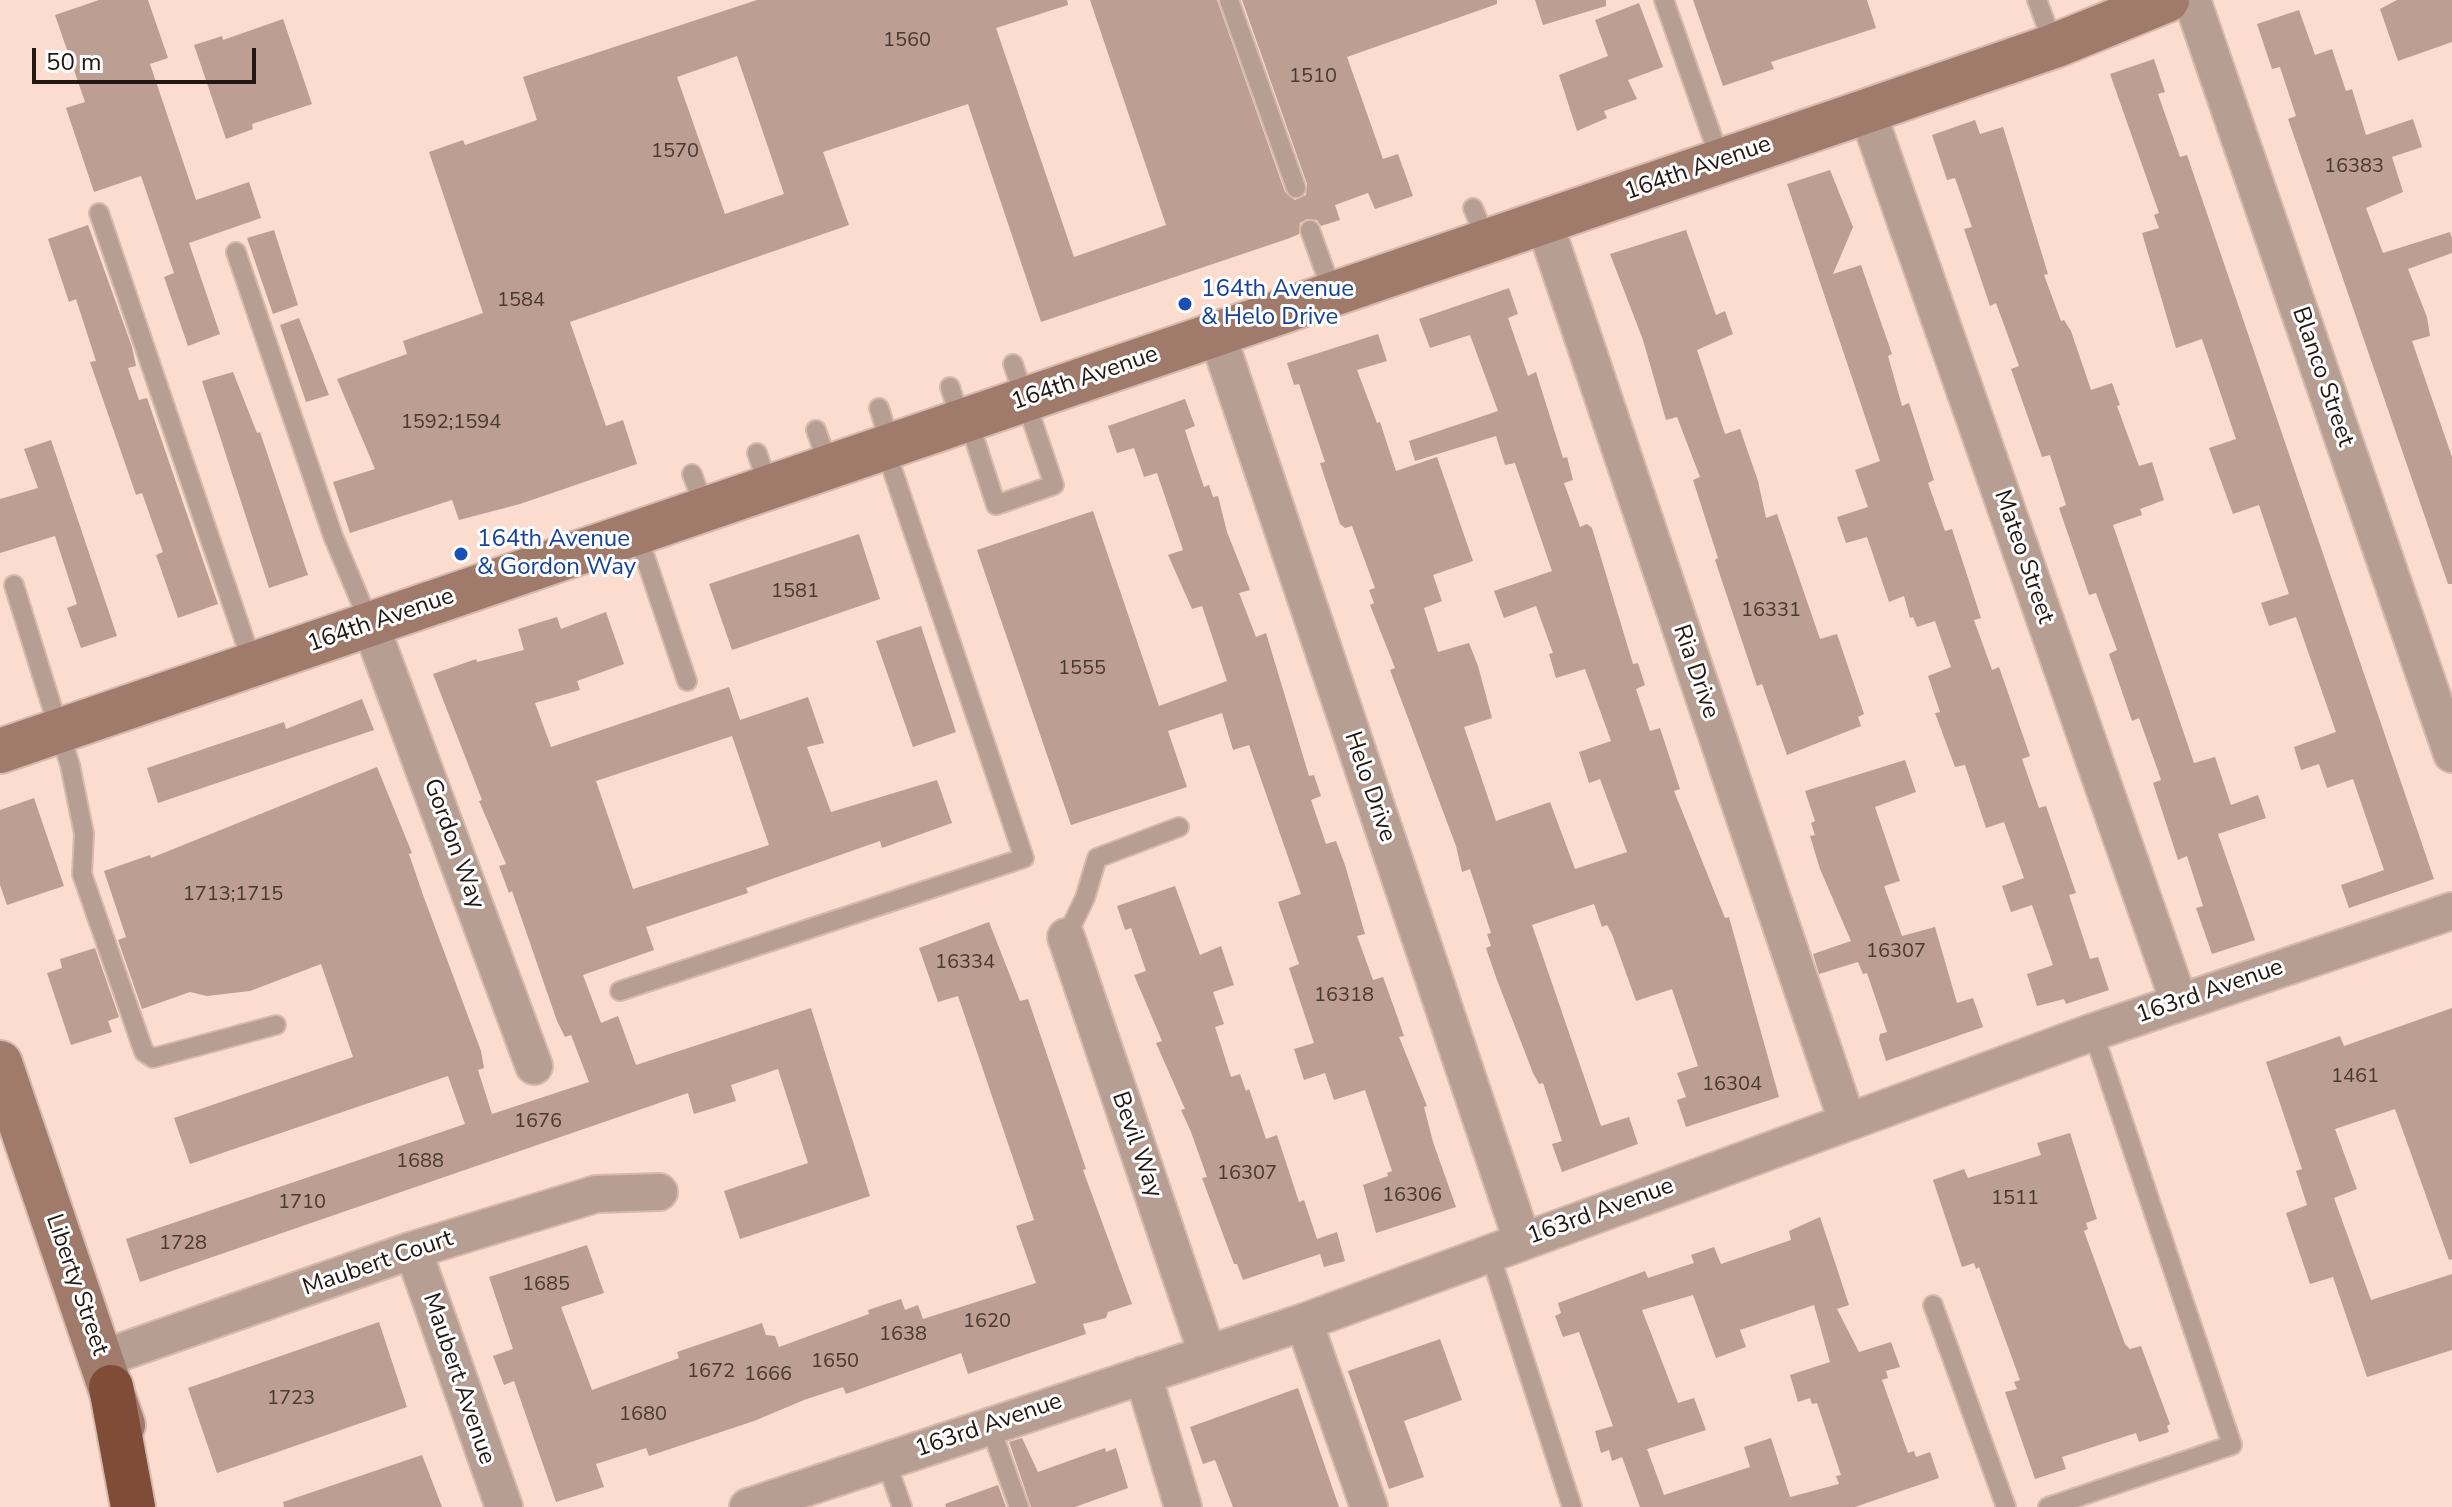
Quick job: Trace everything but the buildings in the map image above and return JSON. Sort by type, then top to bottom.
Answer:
[{"type":"highway","points":[[106,1373],[133,1507]]},
{"type":"street","name":"164th Avenue","points":[[0,751],[637,533],[698,492],[823,449],[885,434],[960,409],[1019,382],[1217,334],[1333,294],[1480,225],[1544,222],[2054,46],[2167,0]]},
{"type":"street","name":"Blanco Street","points":[[2192,0],[2452,754]]},
{"type":"street","name":"Mateo Street","points":[[1867,111],[2179,1002]]},
{"type":"street","name":"Ria Drive","points":[[1544,222],[1847,1121]]},
{"type":"street","name":"Helo Drive","points":[[1217,334],[1506,1247]]},
{"type":"street","name":"Gordon Way","points":[[370,624],[534,1066]]},
{"type":"street","name":"163rd Avenue","points":[[748,1507],[1304,1322],[2093,1032],[2452,911]]},
{"type":"street","name":"Bevil Way","points":[[1066,937],[1207,1353]]},
{"type":"street","name":"Liberty Street","points":[[0,1063],[151,1507]]},
{"type":"street","name":"Maubert Court","points":[[106,1373],[413,1250],[596,1194],[659,1192]]},
{"type":"street","name":"Maubert Avenue","points":[[413,1250],[504,1507]]},
{"type":"street","points":[[1304,1322],[1369,1507]]},
{"type":"street","points":[[1143,1375],[1183,1507]]},
{"type":"lane","points":[[1229,0],[1296,188]]},
{"type":"lane","points":[[1664,0],[1721,162]]},
{"type":"lane","points":[[2037,0],[2054,46]]},
{"type":"lane","points":[[99,213],[253,665]]},
{"type":"lane","points":[[1310,230],[1333,294]]},
{"type":"lane","points":[[236,252],[333,536],[370,624]]},
{"type":"lane","points":[[960,409],[996,505],[1054,485],[1019,382]]},
{"type":"lane","points":[[620,991],[1024,858],[885,434]]},
{"type":"lane","points":[[637,533],[687,681]]},
{"type":"lane","points":[[14,585],[60,731],[84,834],[82,874],[144,1052],[153,1058],[276,1025]]},
{"type":"lane","points":[[1066,937],[1085,898],[1097,858],[1179,827]]},
{"type":"lane","points":[[2048,1507],[2232,1445],[2093,1032]]},
{"type":"lane","points":[[1506,1247],[1572,1507]]},
{"type":"lane","points":[[1933,1305],[2006,1507]]},
{"type":"lane","points":[[990,1426],[1019,1507]]},
{"type":"lane","points":[[886,1461],[902,1507]]},
{"type":"place","name":"164th Avenue & Helo Drive","points":[[1185,304]]},
{"type":"place","name":"164th Avenue & Gordon Way","points":[[461,554]]}]
